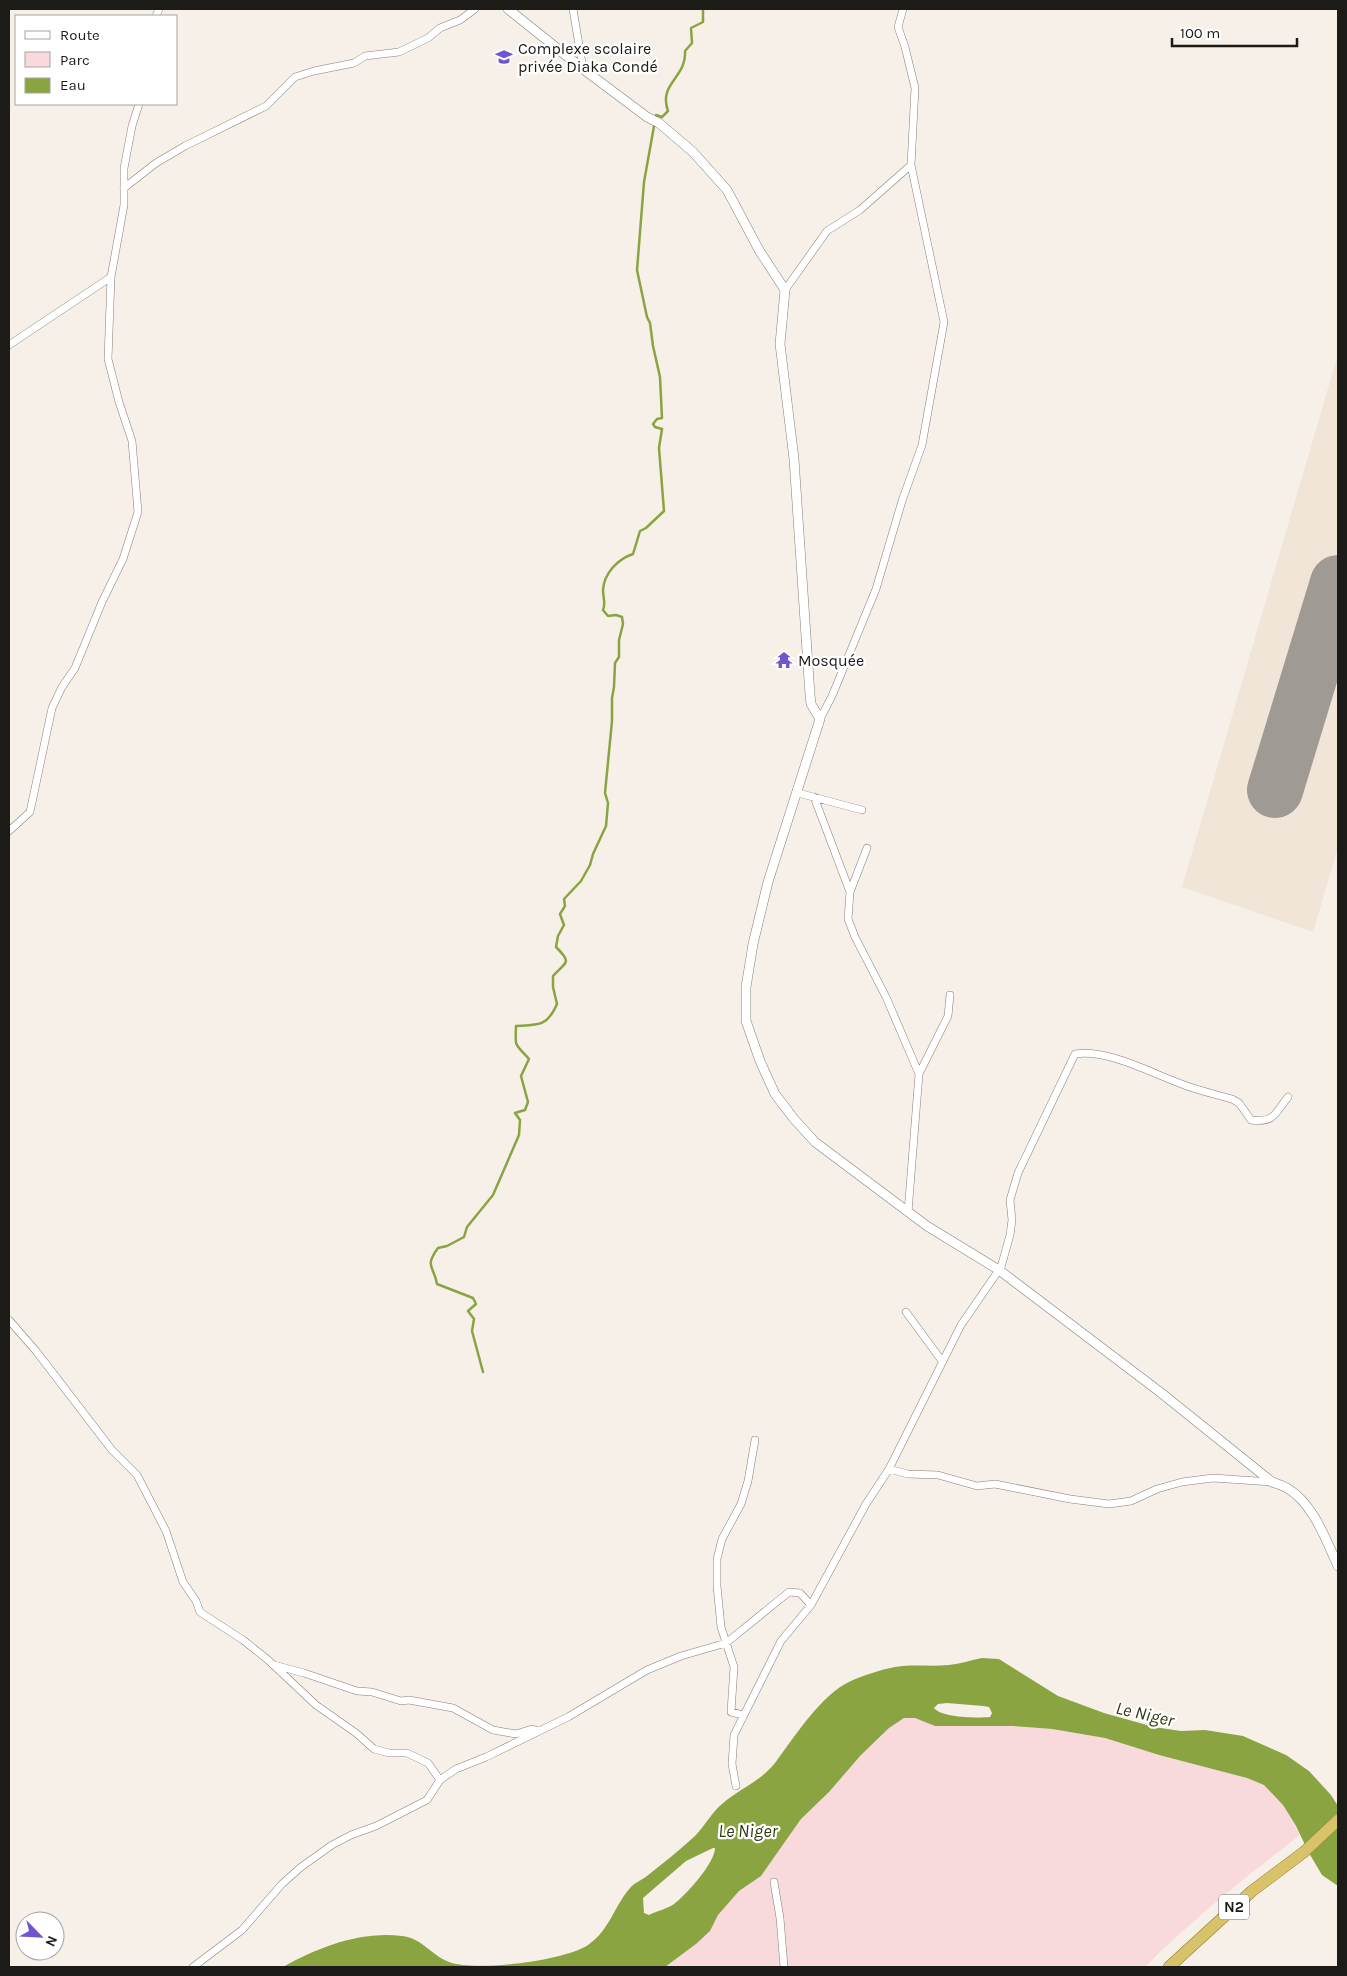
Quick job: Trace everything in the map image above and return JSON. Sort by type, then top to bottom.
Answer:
[{"type":"highway","name":"N2","points":[[1169,1967],[1252,1891],[1304,1852],[1338,1820]]},
{"type":"street","points":[[124,188],[156,163],[185,146],[266,106],[295,77],[354,63],[365,56],[399,52],[428,38],[440,28],[460,20],[475,9]]},
{"type":"street","points":[[508,9],[584,70],[659,124],[693,152],[727,190],[759,250],[785,290]]},
{"type":"street","points":[[573,9],[584,70]]},
{"type":"street","points":[[903,9],[898,28],[905,47],[915,88],[911,165],[944,322],[922,445],[902,501],[876,589],[832,696],[820,719],[798,793],[768,882],[753,944],[746,987],[746,1021],[760,1061],[775,1094],[815,1142],[908,1212],[955,1244],[999,1270],[1160,1392],[1272,1482],[1287,1488],[1298,1497],[1318,1521],[1338,1566]]},
{"type":"street","points":[[9,831],[30,812],[52,708],[74,668],[102,602],[123,559],[138,512],[132,441],[119,402],[108,359],[111,277],[124,205],[124,168],[132,126],[139,105]]},
{"type":"street","points":[[820,719],[811,704],[810,695],[794,459],[780,344],[785,290],[827,231],[860,210],[911,165]]},
{"type":"street","points":[[9,345],[111,277]]},
{"type":"street","points":[[798,793],[862,810]]},
{"type":"street","points":[[814,797],[850,892]]},
{"type":"street","points":[[867,848],[850,892],[848,919],[854,937],[886,998],[919,1074]]},
{"type":"street","points":[[908,1212],[919,1074],[948,1016],[950,995]]},
{"type":"street","points":[[736,1786],[732,1764],[734,1735],[743,1715],[781,1641],[811,1605],[866,1504],[889,1469],[961,1325],[999,1270],[1010,1235],[1012,1220],[1010,1200],[1018,1173],[1075,1054],[1082,1053],[1119,1059],[1181,1084],[1232,1099],[1238,1103],[1251,1120],[1266,1120],[1279,1112],[1288,1097]]},
{"type":"street","points":[[906,1312],[942,1361]]},
{"type":"street","points":[[9,1320],[36,1351],[112,1450],[137,1475],[166,1531],[183,1582],[196,1601],[200,1612],[243,1640],[274,1665],[316,1705],[356,1733],[374,1749],[389,1753],[407,1753],[428,1763],[440,1780]]},
{"type":"street","points":[[743,1715],[731,1712],[734,1667],[721,1628],[717,1586],[717,1559],[722,1539],[741,1504],[748,1481],[755,1440]]},
{"type":"street","points":[[889,1469],[908,1474],[938,1475],[977,1486],[995,1484],[1070,1499],[1109,1504],[1131,1501],[1158,1489],[1182,1482],[1213,1478],[1272,1482]]},
{"type":"street","points":[[193,1967],[242,1930],[255,1917],[270,1896],[301,1867],[350,1835],[376,1826],[427,1800],[440,1780],[456,1769],[539,1731],[647,1670],[681,1656],[726,1643],[789,1592],[800,1593],[811,1605]]},
{"type":"street","points":[[274,1665],[356,1691],[372,1692],[401,1701],[409,1700],[453,1708],[494,1730],[516,1734],[532,1729],[539,1731]]},
{"type":"street","points":[[774,1882],[780,1918],[784,1967]]},
{"type":"shaded area","points":[[1338,354],[1338,848],[1313,932],[1182,887]]},
{"type":"green space","points":[[904,1718],[915,1718],[935,1726],[1013,1726],[1052,1729],[1105,1738],[1159,1755],[1247,1778],[1264,1785],[1283,1805],[1300,1835],[1221,1898],[1145,1967],[665,1967],[710,1931],[718,1915],[739,1891],[761,1876],[801,1819],[829,1792],[861,1755],[889,1728]]},
{"type":"water","name":"Le Niger","points":[[982,1658],[999,1659],[1058,1696],[1104,1713],[1154,1727],[1181,1731],[1205,1730],[1243,1736],[1286,1755],[1309,1771],[1331,1795],[1338,1806],[1338,1886],[1322,1875],[1283,1805],[1264,1785],[1247,1778],[1159,1755],[1105,1738],[1052,1729],[1013,1726],[935,1726],[915,1718],[904,1718],[889,1728],[861,1755],[829,1792],[801,1819],[761,1876],[739,1891],[718,1915],[710,1931],[665,1967],[283,1967],[311,1953],[340,1942],[355,1938],[386,1935],[409,1937],[443,1959],[461,1965],[478,1966],[519,1963],[560,1956],[576,1951],[588,1945],[602,1932],[632,1886],[647,1876],[699,1832],[722,1804],[757,1780],[775,1763],[819,1706],[840,1687],[878,1671],[895,1667],[949,1665]],"holes":[[[947,1703],[989,1707],[992,1713],[990,1717],[960,1717],[944,1714],[934,1708],[938,1704]],[[715,1848],[714,1854],[705,1870],[679,1900],[649,1915],[644,1913],[643,1898],[686,1861]]]},
{"type":"waterway","points":[[483,1372],[472,1331],[474,1319],[468,1311],[476,1304],[473,1298],[437,1284],[431,1263],[438,1248],[447,1246],[464,1237],[467,1227],[493,1195],[519,1135],[520,1120],[515,1113],[525,1110],[528,1102],[521,1076],[529,1059],[518,1048],[516,1026],[536,1025],[545,1021],[557,1004],[553,987],[553,976],[566,962],[566,959],[556,947],[558,936],[564,925],[560,914],[565,906],[564,899],[581,881],[590,865],[606,826],[608,803],[605,793],[612,721],[612,698],[615,663],[619,657],[619,640],[623,624],[622,617],[616,615],[608,616],[603,610],[604,584],[613,567],[622,559],[633,554],[640,531],[646,528],[664,511],[659,448],[662,429],[655,427],[653,424],[657,419],[662,418],[660,377],[650,323],[637,270],[644,182],[656,115],[662,117],[668,111],[667,94],[682,68],[685,51],[692,43],[691,28],[703,22],[703,9]]},
{"type":"runway","points":[[1275,790],[1338,583]]},
{"type":"place","name":"Complexe scolaire privée Diaka Condé","points":[[504,57]]},
{"type":"place","name":"Mosquée","points":[[784,660]]}]
